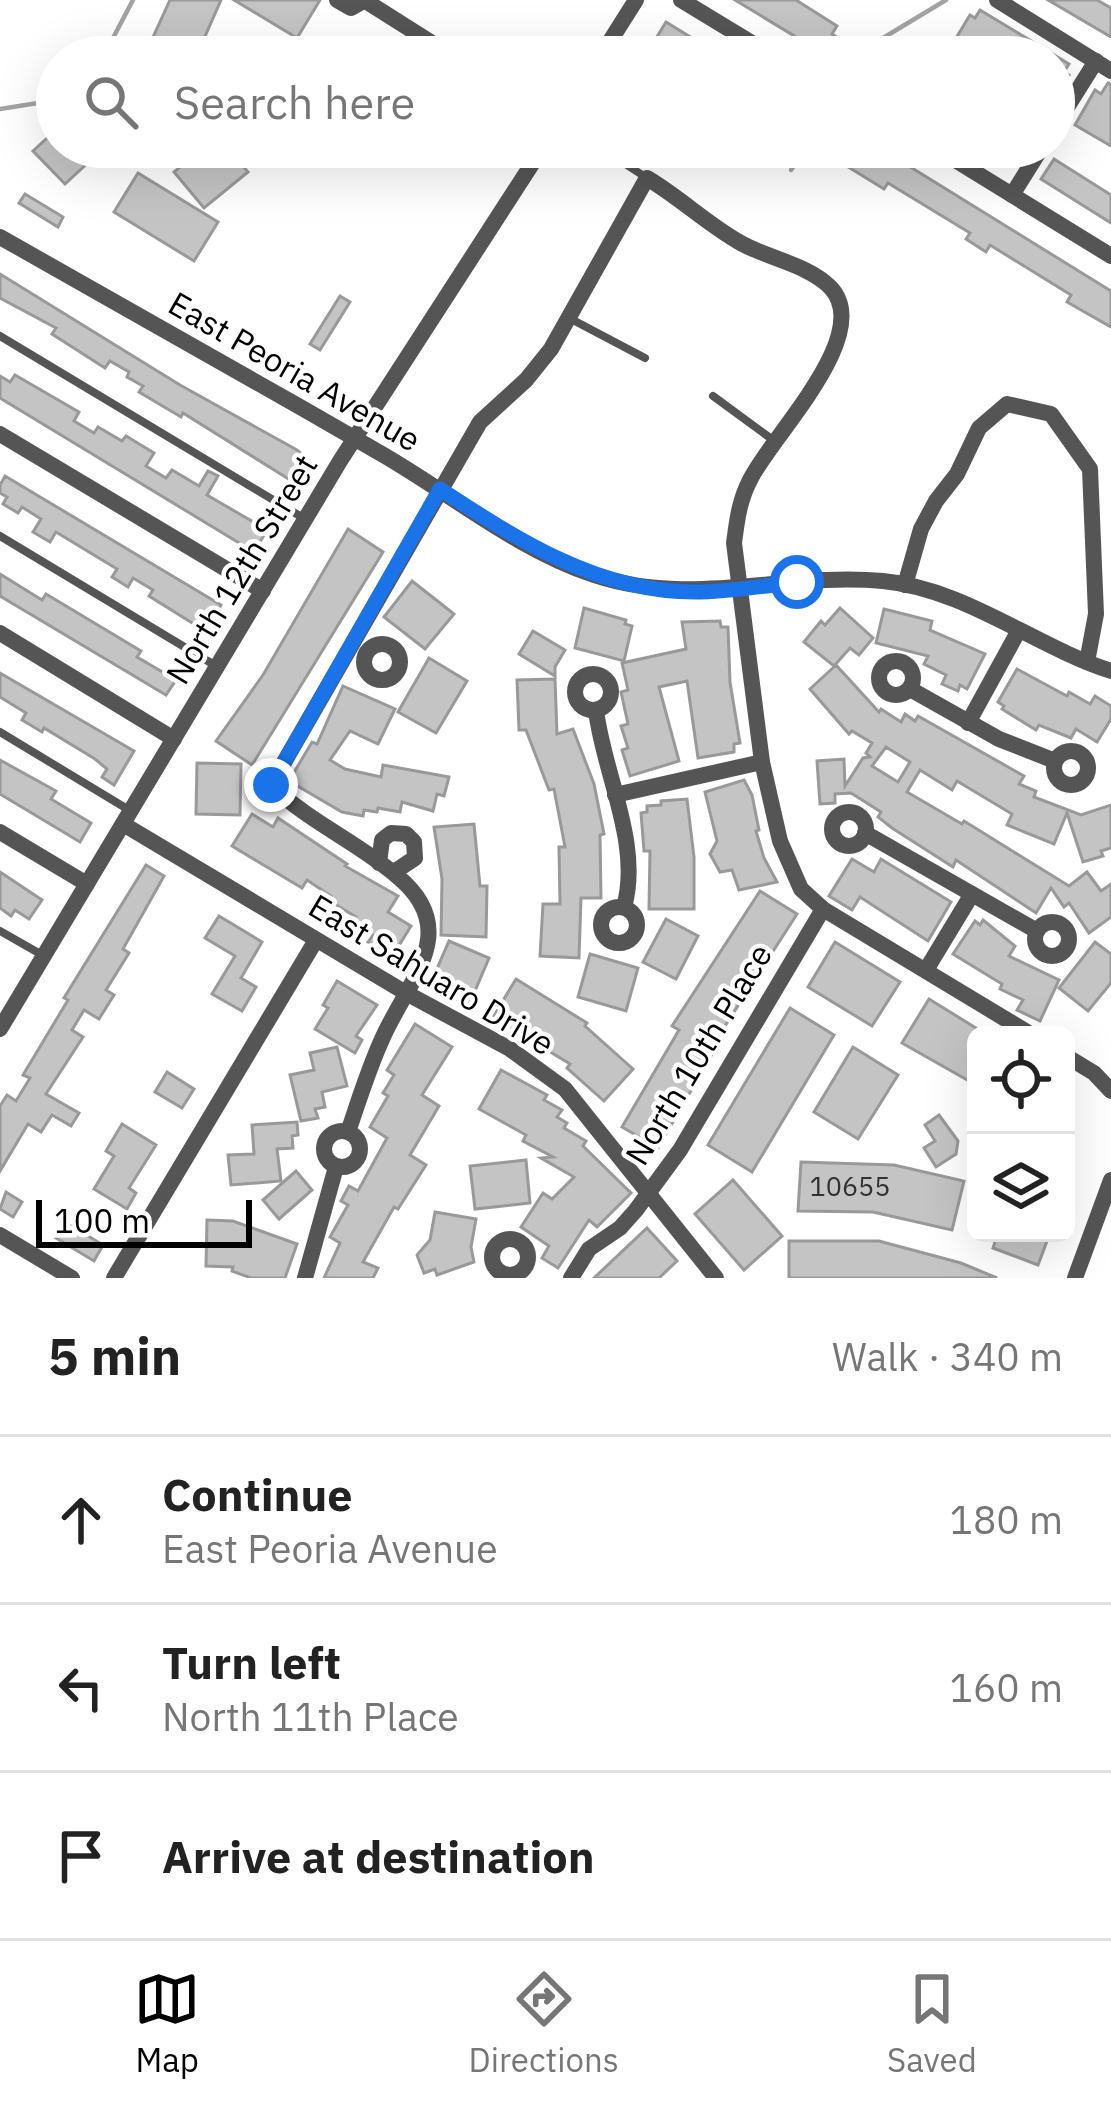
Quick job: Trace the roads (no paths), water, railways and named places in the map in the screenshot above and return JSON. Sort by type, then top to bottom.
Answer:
[{"type":"street","points":[[337,0],[351,8],[365,0],[421,36]]},
{"type":"street","points":[[613,36],[636,0]]},
{"type":"street","points":[[681,0],[740,36]]},
{"type":"street","points":[[997,0],[1055,36]]},
{"type":"street","points":[[1075,49],[1103,66],[1075,101]]},
{"type":"street","name":"North 12th Street","points":[[0,1029],[354,439],[529,168]]},
{"type":"street","points":[[968,168],[1111,256]]},
{"type":"street","points":[[1012,195],[1029,168]]},
{"type":"street","points":[[348,1132],[382,1038],[427,955],[430,920],[412,889],[328,832],[271,785],[360,648],[440,489],[480,422],[538,367],[647,178],[742,244],[826,283],[841,300],[843,315],[834,350],[751,478],[737,513],[735,564],[762,762],[785,857],[801,889],[824,909],[1017,1026]]},
{"type":"street","name":"East Peoria Avenue","points":[[0,237],[539,550],[598,576],[669,591],[837,579],[905,585],[967,605],[1111,671]]},
{"type":"street","points":[[905,585],[920,530],[957,474],[979,428],[1007,404],[1051,414],[1090,469],[1096,614],[1087,662]]},
{"type":"street","points":[[0,434],[263,591]]},
{"type":"street","points":[[968,723],[1018,630]]},
{"type":"street","points":[[0,633],[174,739]]},
{"type":"street","points":[[910,688],[968,723],[1055,761]]},
{"type":"street","points":[[596,710],[626,852],[624,907]]},
{"type":"street","points":[[615,795],[762,762]]},
{"type":"street","name":"East Sahuaro Drive","points":[[127,818],[316,940],[510,1049],[565,1089],[716,1278]]},
{"type":"street","points":[[0,832],[87,884]]},
{"type":"street","points":[[865,833],[1037,931]]},
{"type":"street","points":[[926,970],[972,894]]},
{"type":"street","name":"North 10th Place","points":[[571,1278],[590,1249],[620,1228],[680,1150],[824,909]]},
{"type":"street","points":[[114,1278],[316,940]]},
{"type":"street","points":[[1075,1060],[1111,1091]]},
{"type":"street","points":[[336,1131],[348,1132],[360,1144],[359,1155],[352,1164],[336,1167],[324,1155],[324,1143],[336,1131]]},
{"type":"street","points":[[304,1278],[336,1167]]},
{"type":"street","points":[[1075,1278],[1110,1187]]},
{"type":"street","points":[[0,1234],[72,1278]]},
{"type":"lane","points":[[632,168],[647,178]]},
{"type":"lane","points":[[570,318],[645,358]]},
{"type":"lane","points":[[0,336],[306,519]]},
{"type":"lane","points":[[712,396],[774,441]]},
{"type":"lane","points":[[0,536],[218,667]]},
{"type":"lane","points":[[0,732],[127,818]]},
{"type":"lane","points":[[0,931],[44,956]]},
{"type":"waterway","points":[[114,36],[133,0]]},
{"type":"waterway","points":[[886,36],[946,0]]},
{"type":"waterway","points":[[0,109],[36,103]]}]
